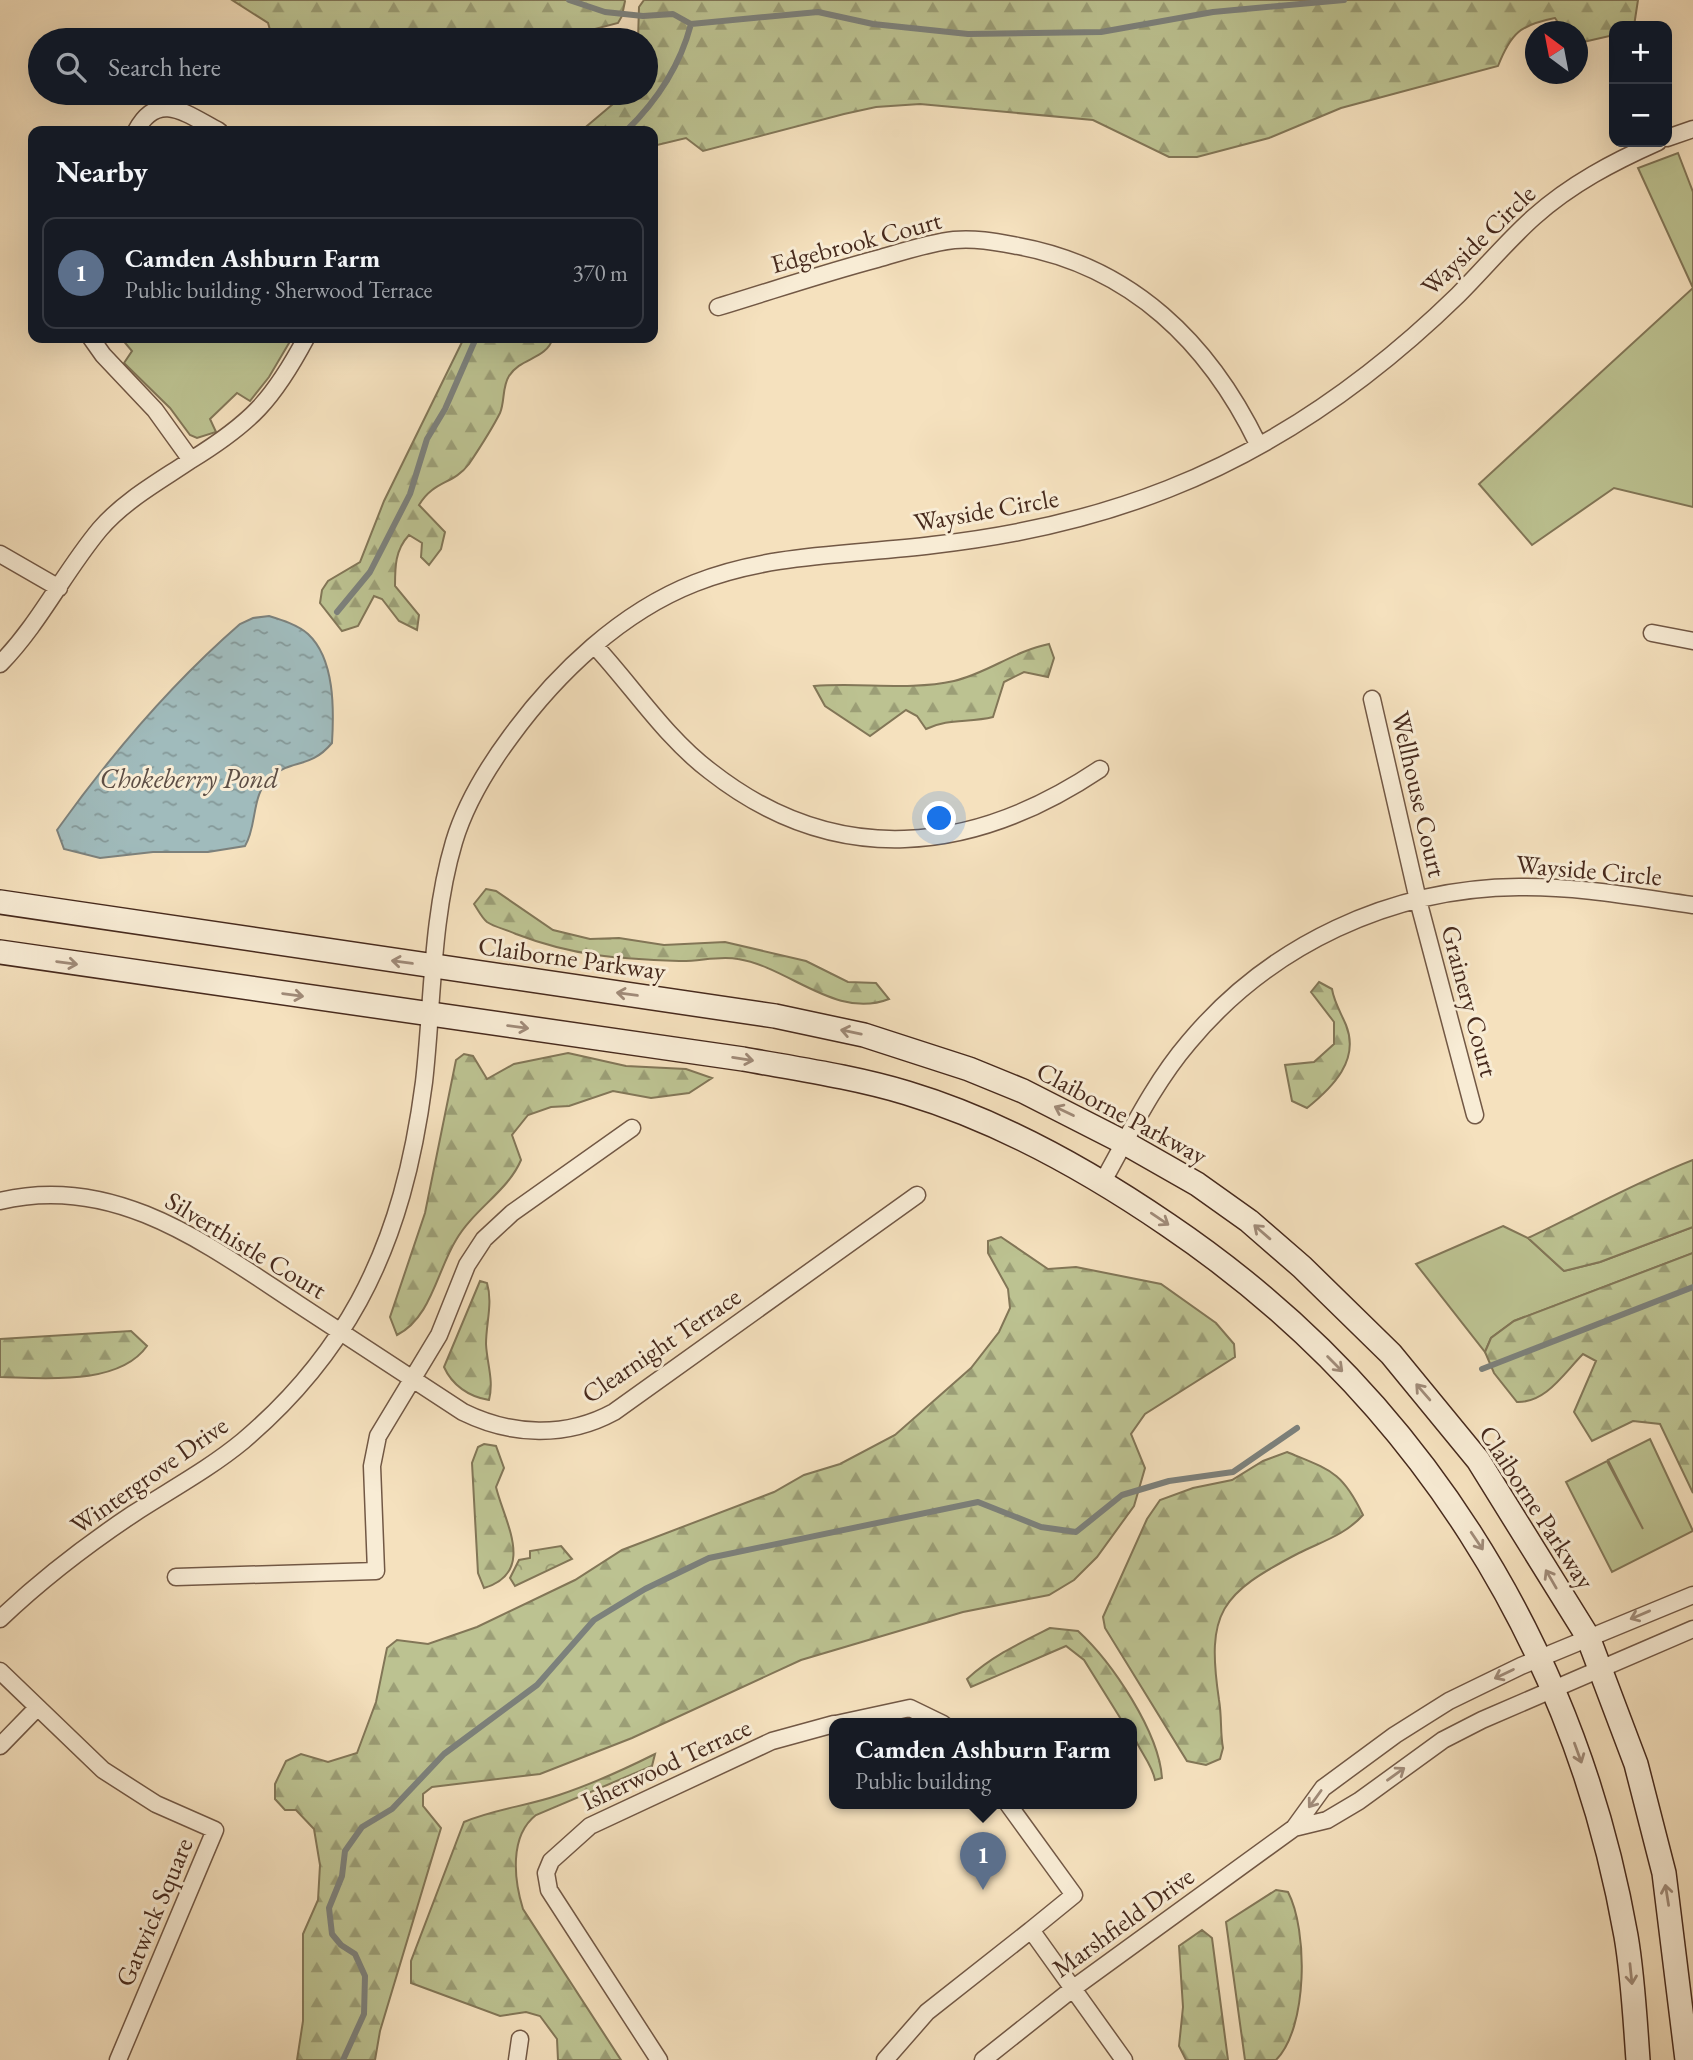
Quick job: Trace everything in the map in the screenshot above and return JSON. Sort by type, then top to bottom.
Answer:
[{"type":"main road","name":"Claiborne Parkway","points":[[0,902],[775,1016],[864,1035],[918,1051],[1023,1091],[1125,1143],[1197,1184],[1249,1221],[1302,1267],[1391,1354],[1478,1460],[1588,1637],[1636,1765],[1664,1873],[1687,2060]]},
{"type":"main road","points":[[0,952],[743,1059],[849,1078],[910,1094],[966,1114],[1102,1183],[1205,1250],[1261,1294],[1360,1390],[1433,1476],[1498,1576],[1553,1689],[1583,1766],[1606,1845],[1630,1967],[1638,2060]]},
{"type":"street","points":[[139,126],[144,116],[159,108],[175,108],[209,126]]},
{"type":"street","points":[[1672,136],[1693,129]]},
{"type":"street","name":"Wayside Circle","points":[[435,967],[448,865],[459,827],[489,768],[510,736],[551,686],[595,646],[636,615],[680,589],[738,568],[818,556],[965,541],[1044,528],[1172,487],[1308,418],[1403,344],[1457,296],[1537,214],[1569,188],[1615,161],[1647,147]]},
{"type":"street","name":"Edgebrook Court","points":[[718,307],[940,243],[979,239],[1041,250],[1064,257],[1115,280],[1162,314],[1236,398],[1258,444]]},
{"type":"street","points":[[95,343],[155,410],[191,460]]},
{"type":"street","points":[[0,664],[21,642],[109,520],[125,505],[228,437],[266,403],[283,380],[303,343]]},
{"type":"street","points":[[0,554],[59,588]]},
{"type":"street","points":[[1652,633],[1693,641]]},
{"type":"street","points":[[595,646],[669,733],[709,771],[754,801],[823,830],[890,840],[940,838],[989,825],[1035,806],[1068,790],[1100,769]]},
{"type":"street","name":"Wellhouse Court","points":[[1372,699],[1418,900]]},
{"type":"street","name":"Wayside Circle","points":[[1102,1183],[1188,1043],[1244,986],[1317,937],[1381,909],[1418,900],[1517,887],[1591,891],[1693,905]]},
{"type":"street","name":"Grainery Court","points":[[1418,900],[1475,1115]]},
{"type":"street","name":"Wintergrove Drive","points":[[0,1619],[34,1587],[90,1544],[204,1471],[244,1440],[302,1383],[340,1332],[377,1265],[395,1220],[408,1173],[424,1079],[435,967]]},
{"type":"street","points":[[176,1577],[376,1571],[372,1466],[374,1451],[384,1421],[439,1335],[467,1265],[489,1233],[512,1213],[632,1128]]},
{"type":"street","name":"Clearnight Terrace","points":[[340,1332],[463,1412],[495,1425],[541,1432],[589,1423],[614,1412],[917,1195]]},
{"type":"street","name":"Silverthistle Court","points":[[0,1201],[70,1196],[135,1209],[195,1237],[340,1332]]},
{"type":"street","name":"Marshfield Drive","points":[[983,2060],[1075,1987],[1294,1828],[1323,1788],[1395,1735],[1449,1701],[1539,1658],[1693,1595]]},
{"type":"street","name":"Marshfield Drive","points":[[1294,1828],[1327,1819],[1359,1801],[1443,1741],[1553,1689],[1693,1629]]},
{"type":"street","name":"Gatwick Square","points":[[0,1671],[91,1759],[129,1788],[156,1804],[215,1830],[118,2060]]},
{"type":"street","points":[[0,1746],[37,1707]]},
{"type":"street","name":"Isherwood Terrace","points":[[863,1718],[910,1708],[931,1718]]},
{"type":"street","name":"Isherwood Terrace","points":[[659,2060],[549,1891],[546,1873],[551,1861],[573,1838],[590,1826],[772,1741],[829,1726]]},
{"type":"street","points":[[885,2060],[927,2012],[1074,1895],[1012,1809]]},
{"type":"street","points":[[1031,1930],[1075,1987],[1124,2060]]},
{"type":"street","points":[[517,2060],[520,2039]]},
{"type":"green space","points":[[232,0],[625,1],[618,23],[599,28],[269,28],[268,23]]},
{"type":"green space","points":[[644,0],[1638,0],[1635,21],[1609,21],[1609,36],[1588,41],[1588,21],[1557,21],[1555,18],[1525,21],[1525,28],[1518,32],[1507,46],[1498,66],[1341,108],[1269,138],[1197,157],[1169,157],[1093,120],[920,104],[876,107],[703,151],[686,138],[658,145],[658,126],[587,126],[612,105],[658,105],[658,28],[638,28],[639,7]]},
{"type":"green space","points":[[1678,153],[1693,192],[1693,288],[1638,168]]},
{"type":"green space","points":[[1693,288],[1693,507],[1614,488],[1532,545],[1479,484]]},
{"type":"green space","points":[[125,343],[289,343],[269,377],[250,401],[237,393],[210,419],[216,432],[197,438],[190,435],[170,408],[124,363],[132,351]]},
{"type":"green space","points":[[462,343],[551,343],[545,351],[520,365],[509,376],[500,413],[469,464],[457,476],[431,491],[419,505],[445,532],[441,549],[429,565],[421,557],[422,543],[409,535],[398,553],[395,586],[419,615],[417,630],[399,621],[382,599],[374,596],[358,626],[342,631],[320,603],[322,590],[328,581],[360,562],[384,501]]},
{"type":"green space","points":[[1049,644],[1054,658],[1048,677],[1024,672],[1004,682],[993,717],[984,719],[942,723],[926,729],[917,716],[906,710],[870,736],[825,706],[814,686],[902,686],[954,681]]},
{"type":"green space","points":[[486,889],[496,891],[553,930],[590,939],[619,938],[664,945],[725,942],[806,961],[848,982],[876,983],[889,999],[869,1004],[831,998],[757,964],[738,959],[636,959],[557,947],[487,922],[474,904]]},
{"type":"green space","points":[[1319,982],[1332,989],[1346,1025],[1349,1050],[1342,1072],[1307,1108],[1292,1101],[1285,1065],[1314,1062],[1334,1044],[1334,1022],[1311,992]]},
{"type":"green space","points":[[568,1053],[626,1066],[686,1069],[712,1078],[689,1093],[651,1098],[613,1091],[569,1106],[551,1107],[528,1115],[512,1135],[521,1160],[515,1171],[463,1229],[449,1252],[426,1306],[409,1327],[397,1335],[390,1317],[425,1213],[456,1060],[464,1054],[473,1056],[487,1079],[514,1064]]},
{"type":"green space","points":[[1693,1160],[1693,1227],[1600,1262],[1564,1271],[1528,1238],[1630,1187]]},
{"type":"green space","points":[[1503,1226],[1528,1238],[1564,1271],[1600,1262],[1693,1227],[1693,1253],[1514,1321],[1491,1338],[1485,1352],[1416,1264]]},
{"type":"green space","points":[[1001,1237],[1048,1269],[1076,1267],[1161,1284],[1216,1323],[1234,1344],[1235,1357],[1145,1414],[1131,1434],[1145,1468],[1134,1506],[1097,1557],[1074,1580],[1049,1595],[963,1612],[801,1660],[632,1738],[540,1774],[432,1787],[423,1794],[423,1806],[441,1828],[380,2031],[375,2060],[297,2060],[303,2021],[303,1934],[318,1900],[320,1865],[314,1829],[296,1810],[285,1810],[275,1799],[275,1784],[286,1761],[301,1754],[328,1762],[357,1753],[376,1702],[387,1648],[397,1640],[428,1644],[477,1627],[575,1580],[622,1550],[774,1492],[804,1475],[840,1464],[895,1435],[971,1368],[999,1332],[1010,1308],[1008,1289],[988,1253],[988,1241]]},
{"type":"green space","points":[[1693,1253],[1693,1493],[1660,1424],[1633,1421],[1592,1441],[1574,1412],[1596,1361],[1583,1354],[1546,1392],[1537,1398],[1517,1402],[1494,1373],[1485,1352],[1491,1338],[1514,1321]]},
{"type":"green space","points":[[480,1281],[487,1283],[489,1298],[486,1344],[491,1379],[489,1400],[462,1389],[444,1367]]},
{"type":"green space","points":[[131,1331],[147,1346],[134,1359],[118,1368],[80,1377],[0,1377],[0,1339]]},
{"type":"green space","points":[[1650,1439],[1693,1531],[1612,1572],[1566,1482],[1607,1461],[1643,1529],[1608,1460]]},
{"type":"green space","points":[[484,1444],[496,1446],[504,1468],[496,1487],[510,1530],[513,1558],[509,1570],[500,1580],[484,1588],[478,1573],[472,1463],[478,1447]]},
{"type":"green space","points":[[1287,1452],[1324,1468],[1341,1480],[1363,1515],[1341,1533],[1272,1567],[1251,1581],[1224,1609],[1215,1646],[1223,1748],[1220,1759],[1206,1765],[1187,1761],[1105,1628],[1103,1617],[1147,1519],[1160,1500],[1193,1488],[1232,1480],[1263,1461]]},
{"type":"green space","points":[[561,1546],[572,1559],[515,1586],[510,1578],[519,1560],[530,1558],[530,1551]]},
{"type":"green space","points":[[1050,1628],[1078,1631],[1105,1661],[1132,1699],[1152,1740],[1162,1778],[1155,1780],[1137,1742],[1137,1718],[1120,1718],[1084,1660],[1066,1646],[971,1687],[967,1679],[986,1663]]},
{"type":"green space","points":[[655,1754],[652,1766],[536,1815],[521,1834],[516,1859],[517,1885],[523,1909],[621,2060],[558,2060],[557,2039],[540,2016],[526,2012],[500,2016],[411,1983],[411,1961],[464,1822],[571,1791]]},
{"type":"green space","points":[[1276,1890],[1288,1892],[1295,1909],[1301,1953],[1299,2003],[1287,2045],[1276,2060],[1245,2060],[1226,1922]]},
{"type":"green space","points":[[1202,1930],[1212,1938],[1228,2060],[1186,2060],[1179,2046],[1183,2007],[1179,1946]]},
{"type":"water","name":"Chokeberry Pond","points":[[269,616],[290,623],[308,634],[323,657],[331,685],[332,743],[316,757],[287,767],[265,783],[257,801],[252,829],[245,846],[208,852],[153,852],[100,858],[64,849],[57,830],[142,722],[214,647],[240,624],[253,618]]},
{"type":"waterway","points":[[569,0],[605,12],[643,16],[673,14],[691,24],[818,12],[873,24],[968,34],[1101,32],[1213,12],[1344,0]]},
{"type":"waterway","points":[[658,94],[681,54],[691,24]]},
{"type":"waterway","points":[[631,126],[650,105]]},
{"type":"waterway","points":[[337,612],[370,572],[410,494],[427,439],[445,409],[474,343]]},
{"type":"waterway","points":[[1482,1369],[1693,1287]]},
{"type":"waterway","points":[[343,2060],[364,2014],[365,1976],[355,1954],[341,1945],[332,1934],[329,1908],[342,1876],[345,1851],[362,1827],[392,1809],[444,1754],[537,1685],[594,1620],[645,1589],[709,1558],[978,1502],[1041,1527],[1076,1532],[1122,1495],[1169,1481],[1233,1472],[1297,1428]]},
{"type":"place","name":"Camden Ashburn Farm","points":[[983,1890]]}]
